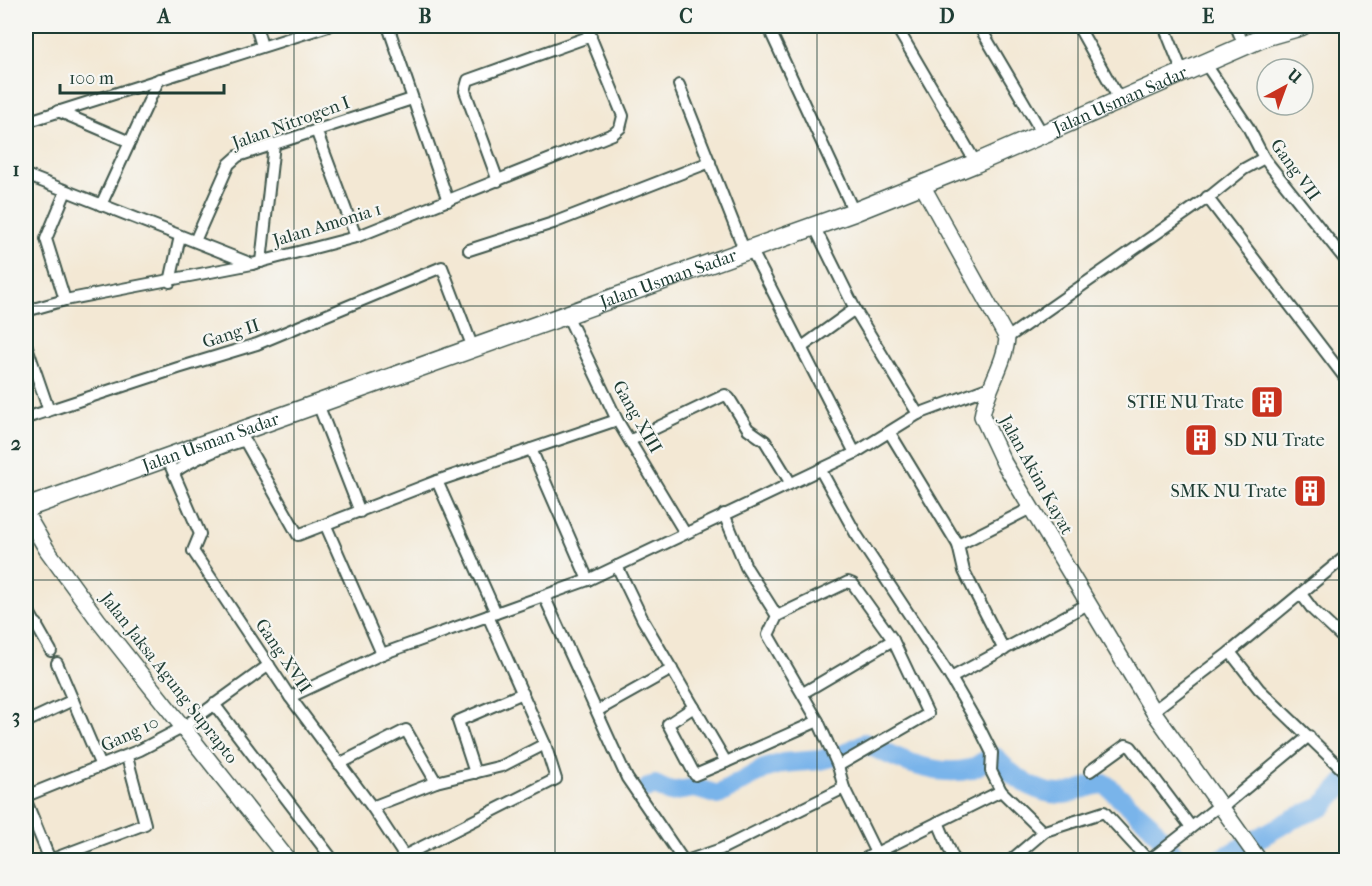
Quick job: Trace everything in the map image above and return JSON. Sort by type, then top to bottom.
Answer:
[{"type":"highway","name":"Jalan Usman Sadar","points":[[26,508],[171,466],[318,404],[854,212],[976,163],[1182,71],[1295,26]]},
{"type":"main road","points":[[922,185],[1007,338]]},
{"type":"main road","name":"Jalan Akim Kayat","points":[[1007,338],[1006,349],[990,387],[983,418],[1031,508],[1153,711],[1222,805],[1256,857]]},
{"type":"main road","name":"Jalan Jaksa Agung Suprapto","points":[[26,514],[53,558],[182,728],[288,861]]},
{"type":"street","points":[[256,26],[262,46]]},
{"type":"street","points":[[26,122],[328,26]]},
{"type":"street","points":[[388,26],[448,201]]},
{"type":"street","points":[[896,26],[976,163]]},
{"type":"street","points":[[979,26],[1042,133]]},
{"type":"street","points":[[1078,26],[1119,99]]},
{"type":"street","points":[[1164,26],[1182,71]]},
{"type":"street","points":[[1236,26],[1244,46]]},
{"type":"street","points":[[498,181],[465,91],[465,83],[589,31]]},
{"type":"street","name":"Jalan Amonia 1","points":[[26,311],[65,300],[170,282],[257,263],[356,237],[613,134],[620,128],[623,116],[589,31]]},
{"type":"street","points":[[772,35],[854,212]]},
{"type":"street","name":"Gang VII","points":[[1205,63],[1248,128],[1264,158],[1347,261]]},
{"type":"street","points":[[101,205],[159,79]]},
{"type":"street","points":[[679,85],[748,250],[802,347],[855,453]]},
{"type":"street","name":"Jalan Nitrogen I","points":[[195,241],[229,164],[238,156],[412,99]]},
{"type":"street","points":[[58,111],[130,142]]},
{"type":"street","points":[[316,130],[356,237]]},
{"type":"street","points":[[26,175],[180,236],[257,263],[274,144]]},
{"type":"street","points":[[1007,338],[1264,158]]},
{"type":"street","points":[[469,250],[553,223],[710,162]]},
{"type":"street","points":[[65,300],[46,239],[66,191]]},
{"type":"street","points":[[1207,197],[1347,379]]},
{"type":"street","points":[[814,226],[857,313],[918,414]]},
{"type":"street","points":[[170,282],[180,236]]},
{"type":"street","name":"Gang II","points":[[26,418],[257,344],[442,267],[473,348]]},
{"type":"street","points":[[802,347],[852,311],[857,313]]},
{"type":"street","name":"Gang XIII","points":[[567,315],[617,420],[685,533]]},
{"type":"street","points":[[26,344],[48,408],[46,412]]},
{"type":"street","points":[[290,697],[382,654],[588,580],[855,453],[918,414],[990,387]]},
{"type":"street","points":[[630,440],[725,395],[748,429],[765,441],[790,482]]},
{"type":"street","points":[[318,404],[360,512]]},
{"type":"street","points":[[171,466],[176,469],[243,440],[248,444],[297,534],[326,526],[437,481],[617,420]]},
{"type":"street","points":[[890,433],[958,545],[964,571],[1004,650]]},
{"type":"street","points":[[531,449],[588,580]]},
{"type":"street","name":"Gang XVII","points":[[171,466],[200,536],[193,551],[290,697],[372,807],[406,858]]},
{"type":"street","points":[[820,469],[856,534],[951,678],[992,753],[992,771],[1001,791],[1043,832]]},
{"type":"street","points":[[406,858],[557,777],[437,481]]},
{"type":"street","points":[[958,545],[1031,508]]},
{"type":"street","points":[[724,514],[746,567],[777,616]]},
{"type":"street","points":[[326,526],[382,654]]},
{"type":"street","points":[[1153,711],[1230,652],[1347,556]]},
{"type":"street","points":[[617,566],[643,620],[726,762]]},
{"type":"street","points":[[837,765],[882,742],[928,714],[893,640],[851,582],[777,616],[768,635],[818,721],[844,788],[876,853]]},
{"type":"street","points":[[1301,594],[1319,617],[1347,641]]},
{"type":"street","points":[[544,596],[627,778],[683,861]]},
{"type":"street","points":[[951,678],[1088,604]]},
{"type":"street","points":[[26,607],[51,651]]},
{"type":"street","points":[[26,631],[37,624]]},
{"type":"street","points":[[803,693],[893,640]]},
{"type":"street","points":[[1230,652],[1259,689],[1346,772]]},
{"type":"street","points":[[57,663],[101,766]]},
{"type":"street","name":"Gang 10","points":[[26,796],[127,757],[182,728],[269,665]]},
{"type":"street","points":[[597,711],[672,669]]},
{"type":"street","points":[[475,773],[458,721],[523,693]]},
{"type":"street","points":[[26,722],[73,700]]},
{"type":"street","points":[[214,704],[333,861]]},
{"type":"street","points":[[694,707],[668,724],[695,775],[818,721]]},
{"type":"street","points":[[339,764],[406,730],[436,782]]},
{"type":"street","points":[[1011,861],[1043,832],[1104,812],[1149,861],[1309,736]]},
{"type":"street","points":[[372,807],[436,782],[502,766],[545,744]]},
{"type":"street","points":[[1090,771],[1126,745],[1131,747],[1191,827]]},
{"type":"street","points":[[26,801],[50,861],[145,824],[127,757]]},
{"type":"street","points":[[689,861],[720,849],[844,788]]},
{"type":"street","points":[[861,861],[1001,791]]},
{"type":"street","points":[[938,822],[954,861]]},
{"type":"waterway","points":[[648,788],[655,785],[670,792],[695,788],[718,795],[764,769],[783,763],[820,760],[844,754],[865,743],[902,760],[943,771],[970,769],[995,757],[1018,778],[1048,793],[1069,793],[1105,784],[1150,824],[1178,860]]},
{"type":"waterway","points":[[1219,860],[1293,819],[1322,807],[1346,781]]},
{"type":"place","name":"STIE NU Trate","points":[[1267,402]]},
{"type":"place","name":"SD NU Trate","points":[[1201,440]]},
{"type":"place","name":"SMK NU Trate","points":[[1310,491]]}]
